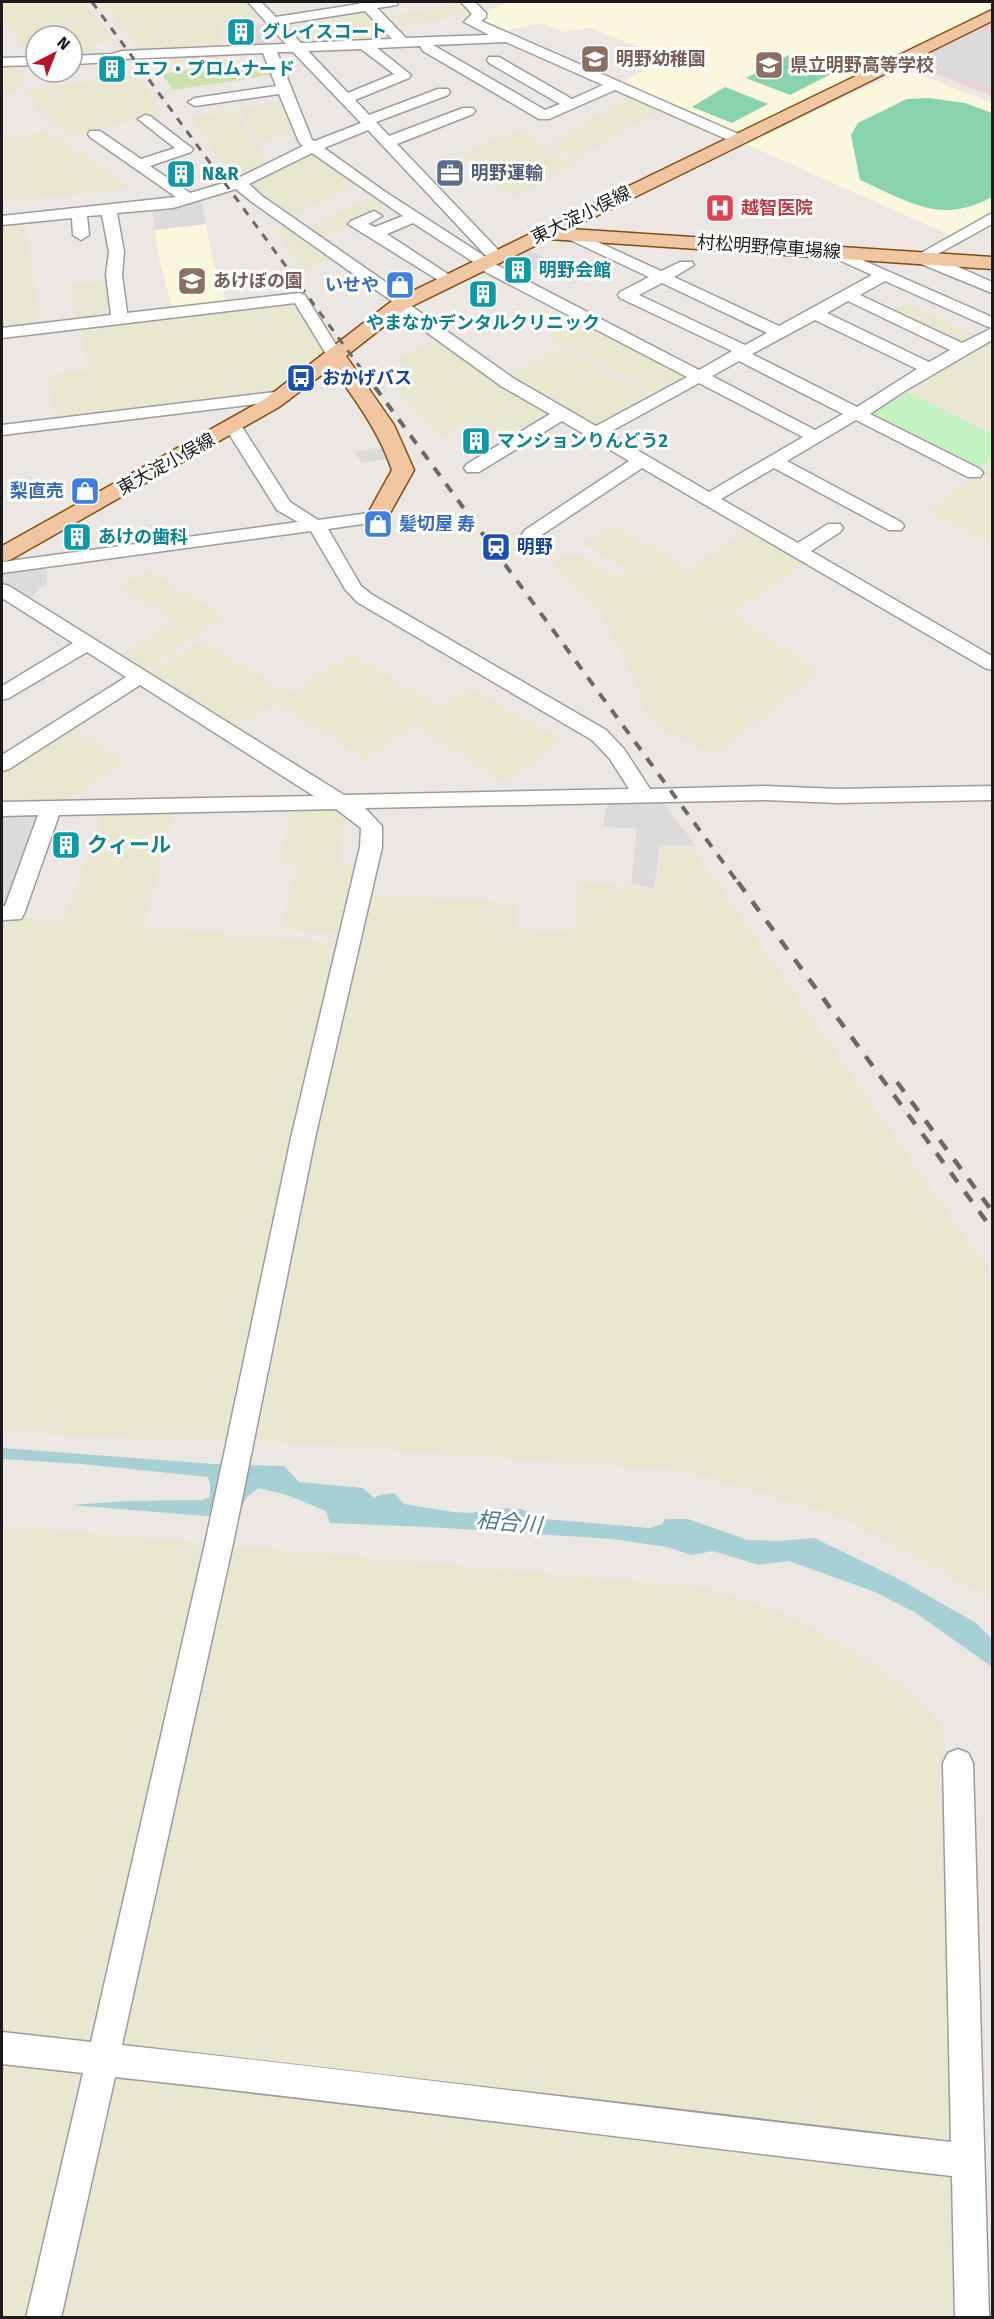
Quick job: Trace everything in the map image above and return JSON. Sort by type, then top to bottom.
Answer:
[{"type":"main road","name":"東大淀小俣線","points":[[2,555],[283,396],[401,304],[993,15]]},
{"type":"main road","name":"村松明野停車場線","points":[[545,233],[993,263]]},
{"type":"main road","points":[[335,356],[367,401],[399,454],[403,470],[377,518]]},
{"type":"street","points":[[254,2],[386,141],[488,261]]},
{"type":"street","points":[[272,22],[366,4],[393,2]]},
{"type":"street","points":[[468,2],[479,13],[479,17],[471,22],[738,139]]},
{"type":"street","points":[[366,4],[403,43]]},
{"type":"street","points":[[84,59],[113,58],[122,55],[508,39]]},
{"type":"street","points":[[424,42],[428,48],[544,116],[615,85]]},
{"type":"street","points":[[346,99],[404,75],[365,45]]},
{"type":"street","points":[[268,48],[306,142],[311,148],[414,217],[488,261],[816,436]]},
{"type":"street","points":[[494,60],[571,105]]},
{"type":"street","points":[[2,62],[24,61]]},
{"type":"street","points":[[195,102],[283,88]]},
{"type":"street","points":[[2,220],[173,203],[188,199],[239,183],[311,148],[443,92]]},
{"type":"street","points":[[386,141],[399,139],[468,111]]},
{"type":"street","points":[[139,165],[186,149],[145,119]]},
{"type":"street","points":[[94,134],[188,199]]},
{"type":"street","points":[[239,183],[257,199],[507,382],[993,663]]},
{"type":"street","points":[[109,210],[115,247],[116,271],[114,275],[120,319]]},
{"type":"street","points":[[79,213],[81,235]]},
{"type":"street","points":[[374,216],[356,224],[375,233],[449,280]]},
{"type":"street","points":[[375,233],[414,217]]},
{"type":"street","points":[[922,258],[993,218]]},
{"type":"street","points":[[571,235],[778,332]]},
{"type":"street","points":[[833,252],[993,324]]},
{"type":"street","points":[[922,258],[993,288]]},
{"type":"street","points":[[686,265],[626,295],[974,473]]},
{"type":"street","points":[[596,432],[884,275]]},
{"type":"street","points":[[848,295],[963,350]]},
{"type":"street","points":[[2,333],[299,298],[335,356]]},
{"type":"street","points":[[813,314],[930,369]]},
{"type":"street","points":[[709,499],[993,333]]},
{"type":"street","points":[[2,430],[283,396]]},
{"type":"street","points":[[473,468],[562,414]]},
{"type":"street","points":[[233,426],[283,506],[318,527],[354,589],[364,598],[599,735],[617,754],[645,797]]},
{"type":"street","points":[[531,534],[642,460]]},
{"type":"street","points":[[774,461],[895,526]]},
{"type":"street","points":[[2,568],[377,518]]},
{"type":"street","points":[[800,551],[834,528]]},
{"type":"street","points":[[2,590],[362,816],[372,826],[371,847],[303,1138],[220,1539],[43,2318]]},
{"type":"street","points":[[2,694],[86,644]]},
{"type":"street","points":[[6,754],[139,677]]},
{"type":"street","points":[[2,809],[765,793],[838,796],[993,793]]},
{"type":"street","points":[[2,913],[13,914],[51,809]]},
{"type":"street","points":[[958,1763],[972,2318]]},
{"type":"street","points":[[2,2048],[304,2081],[689,2130],[969,2161]]},
{"type":"shaded area","points":[[2,2],[84,2],[114,41],[94,44],[94,52],[84,52],[84,24],[24,24],[24,50],[2,19]]},
{"type":"shaded area","points":[[102,2],[245,2],[259,17],[222,24],[222,46],[137,49]]},
{"type":"shaded area","points":[[466,2],[479,13],[392,28],[382,17]]},
{"type":"shaded area","name":"県立明野高等学校","points":[[508,2],[992,2],[992,11],[737,135],[619,84],[667,58],[590,28],[564,32],[540,23],[502,32],[477,21],[483,13]]},
{"type":"shaded area","points":[[370,12],[395,42],[301,47],[285,27]]},
{"type":"shaded area","points":[[992,23],[992,96],[909,63]]},
{"type":"shaded area","points":[[266,24],[269,47],[235,49],[235,44],[252,43],[251,25]]},
{"type":"shaded area","points":[[977,31],[992,36],[992,91],[916,61]]},
{"type":"shaded area","points":[[229,53],[233,60],[161,73],[144,57]]},
{"type":"shaded area","points":[[24,65],[22,90],[2,93],[2,66]]},
{"type":"shaded area","name":"県立明野高等学校","points":[[906,69],[992,103],[992,213],[950,235],[746,144]]},
{"type":"shaded area","points":[[138,75],[165,117],[143,117],[69,139],[38,110],[25,90],[84,84],[84,82]]},
{"type":"shaded area","points":[[630,95],[663,109],[576,159],[551,144]]},
{"type":"shaded area","points":[[281,102],[297,134],[259,142],[240,109]]},
{"type":"shaded area","points":[[235,109],[269,163],[234,180],[190,117]]},
{"type":"shaded area","points":[[518,129],[575,165],[513,197],[493,185],[490,176],[484,177],[485,173],[458,155]]},
{"type":"shaded area","points":[[49,132],[133,189],[2,202],[2,136]]},
{"type":"shaded area","points":[[310,150],[361,184],[288,217],[241,183]]},
{"type":"shaded area","points":[[377,195],[394,205],[317,241],[338,256],[306,270],[274,232],[294,225],[301,229]]},
{"type":"shaded area","points":[[200,198],[206,224],[155,230],[152,207]]},
{"type":"shaded area","points":[[24,219],[41,327],[2,331],[2,221]]},
{"type":"shaded area","name":"あけぼの園","points":[[206,224],[212,257],[227,304],[173,310],[159,259],[155,230]]},
{"type":"shaded area","points":[[523,247],[550,260],[534,271],[505,257]]},
{"type":"shaded area","points":[[112,280],[118,318],[75,322],[71,284]]},
{"type":"shaded area","points":[[291,301],[297,304],[328,354],[275,394],[56,421],[47,375],[88,370],[81,326]]},
{"type":"shaded area","points":[[905,303],[979,336],[964,346],[888,311]]},
{"type":"shaded area","points":[[582,318],[692,377],[656,394],[547,336]]},
{"type":"shaded area","points":[[992,335],[992,432],[902,388]]},
{"type":"shaded area","points":[[441,340],[493,376],[496,383],[550,414],[509,444],[472,423],[442,438],[394,386],[416,373],[396,359]]},
{"type":"shaded area","points":[[561,348],[654,398],[597,428],[505,375]]},
{"type":"shaded area","points":[[384,446],[390,458],[362,463],[355,452]]},
{"type":"shaded area","points":[[992,464],[992,544],[928,511]]},
{"type":"shaded area","points":[[613,526],[663,552],[687,570],[751,528],[808,563],[732,613],[820,672],[716,755],[650,722],[625,659],[602,616],[553,562],[571,552],[620,578],[630,569],[582,544]]},
{"type":"shaded area","points":[[47,569],[47,585],[39,587],[37,593],[28,600],[2,583],[2,572]]},
{"type":"shaded area","points":[[148,570],[226,617],[142,673],[119,657],[173,621],[119,587]]},
{"type":"shaded area","points":[[202,640],[289,694],[351,654],[441,707],[470,688],[564,741],[506,784],[415,726],[366,759],[275,703],[231,730],[145,676]]},
{"type":"shaded area","points":[[69,724],[126,762],[58,805],[2,806],[2,767]]},
{"type":"shaded area","points":[[659,797],[696,846],[660,845],[654,888],[631,884],[637,829],[603,826],[609,798]]},
{"type":"shaded area","points":[[330,804],[348,816],[338,862],[360,865],[344,934],[280,929],[297,866],[277,865],[294,806]]},
{"type":"shaded area","points":[[175,810],[144,926],[356,945],[371,894],[518,903],[516,929],[560,931],[574,926],[579,881],[656,890],[662,845],[693,848],[992,1275],[992,1599],[839,1516],[680,1471],[273,1442],[161,1440],[2,1432],[2,916],[64,919],[103,814]]},
{"type":"shaded area","points":[[43,815],[6,910],[2,910],[2,816]]},
{"type":"shaded area","points":[[2,1525],[705,1587],[781,1611],[863,1657],[912,1693],[944,1729],[951,1839],[954,2317],[2,2317]]},
{"type":"green space","points":[[789,55],[832,70],[833,73],[790,95],[746,78]]},
{"type":"green space","points":[[234,61],[241,69],[267,65],[270,75],[173,90],[162,74]]},
{"type":"green space","points":[[725,87],[768,104],[732,123],[692,107]]},
{"type":"green space","points":[[928,98],[965,103],[992,113],[992,197],[973,205],[941,210],[910,202],[860,180],[851,135],[858,123],[907,99]]},
{"type":"green space","points":[[907,392],[992,434],[992,459],[975,470],[868,417],[869,413]]},
{"type":"water","name":"相合川","points":[[2,1448],[214,1464],[284,1466],[299,1482],[363,1488],[374,1498],[394,1493],[404,1504],[453,1512],[472,1513],[491,1508],[521,1509],[545,1519],[650,1528],[662,1524],[665,1519],[688,1519],[748,1540],[780,1541],[814,1538],[897,1578],[976,1623],[992,1639],[992,1667],[916,1613],[875,1592],[789,1561],[759,1565],[713,1551],[692,1555],[667,1547],[612,1539],[330,1523],[326,1511],[287,1495],[258,1488],[246,1498],[238,1515],[206,1516],[71,1505],[127,1501],[202,1500],[210,1497],[210,1484],[208,1477],[82,1464],[2,1459]]},
{"type":"railway","points":[[92,2],[376,389]]},
{"type":"railway","points":[[375,387],[739,884]]},
{"type":"railway","points":[[738,882],[992,1229]]},
{"type":"railway","points":[[897,1082],[992,1211]]},
{"type":"place","name":"グレイスコート","points":[[241,32]]},
{"type":"place","name":"明野幼稚園","points":[[595,59]]},
{"type":"place","name":"県立明野高等学校","points":[[769,65]]},
{"type":"place","name":"エフ・プロムナード","points":[[112,69]]},
{"type":"place","name":"明野運輸","points":[[450,173]]},
{"type":"place","name":"N&R","points":[[181,174]]},
{"type":"place","name":"越智医院","points":[[720,208]]},
{"type":"place","name":"明野会館","points":[[518,270]]},
{"type":"place","name":"あけぼの園","points":[[192,281]]},
{"type":"place","name":"いせや","points":[[400,285]]},
{"type":"place","name":"やまなかデンタルクリニック","points":[[483,294]]},
{"type":"place","name":"おかげバス","points":[[301,378]]},
{"type":"place","name":"マンションりんどう2","points":[[476,441]]},
{"type":"place","name":"梨直売","points":[[85,491]]},
{"type":"place","name":"髪切屋 寿","points":[[378,524]]},
{"type":"place","name":"あけの歯科","points":[[77,537]]},
{"type":"place","name":"明野","points":[[496,547]]},
{"type":"place","name":"クィール","points":[[66,845]]}]
